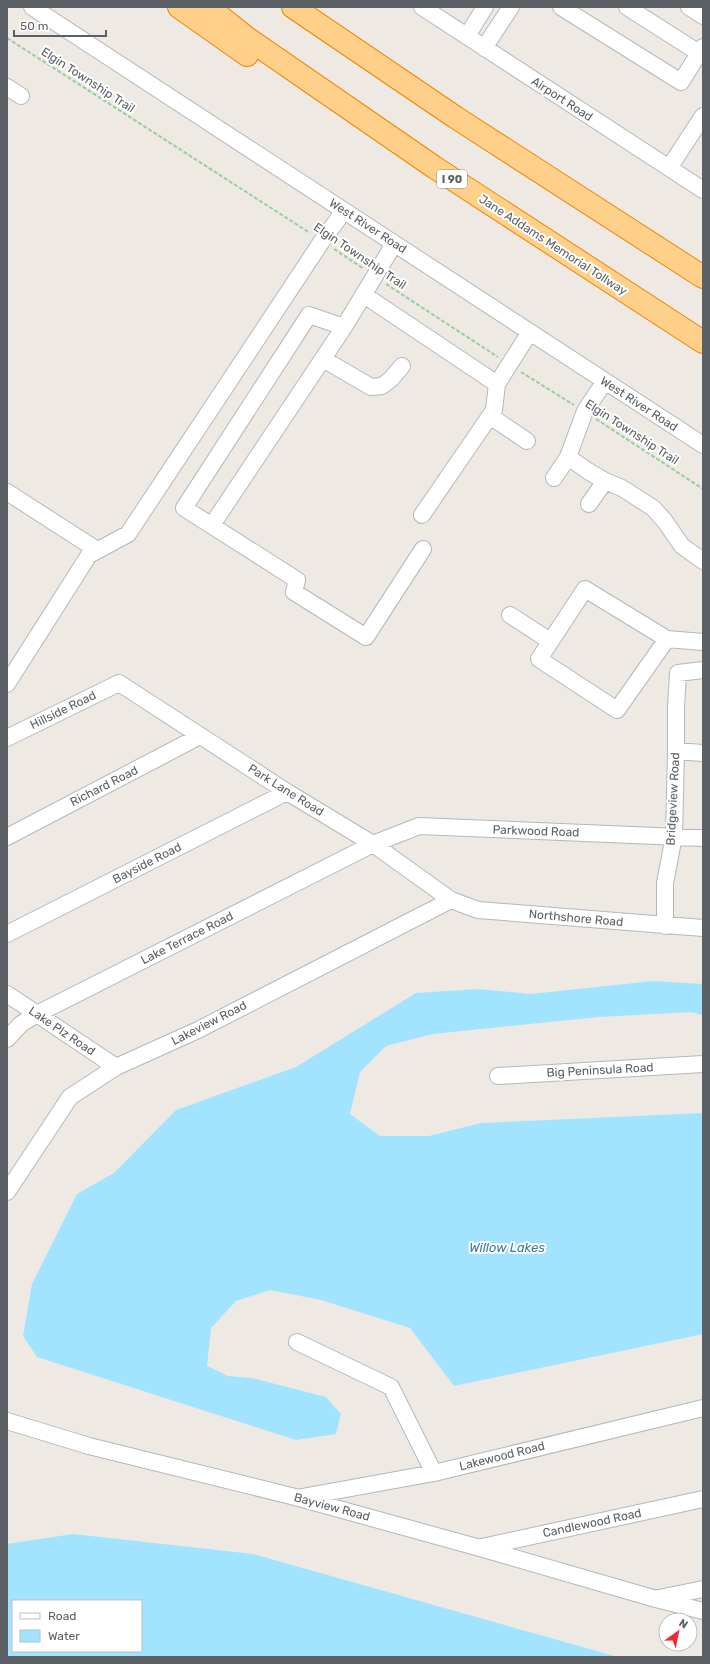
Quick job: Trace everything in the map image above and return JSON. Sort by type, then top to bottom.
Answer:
[{"type":"highway","points":[[179,7],[321,106],[434,167]]},
{"type":"highway","name":"Jane Addams Memorial Tollway","points":[[208,7],[247,38],[434,167],[703,342]]},
{"type":"highway","points":[[293,7],[455,117],[703,277]]},
{"type":"highway","points":[[304,7],[321,26]]},
{"type":"street","name":"West River Road","points":[[32,7],[703,445]]},
{"type":"street","name":"Airport Road","points":[[422,7],[703,190]]},
{"type":"street","points":[[467,36],[485,7]]},
{"type":"street","points":[[484,48],[511,7]]},
{"type":"street","points":[[561,7],[681,82],[701,50],[627,7]]},
{"type":"street","points":[[689,7],[703,16]]},
{"type":"street","points":[[7,87],[21,96]]},
{"type":"street","points":[[669,168],[703,116]]},
{"type":"street","points":[[7,683],[89,555],[128,534],[322,241],[344,211]]},
{"type":"street","points":[[212,525],[344,327],[394,244]]},
{"type":"street","points":[[364,295],[497,384]]},
{"type":"street","points":[[344,327],[309,315],[184,508],[297,580],[294,592],[366,637],[423,549]]},
{"type":"street","points":[[422,515],[494,410],[497,384],[530,332]]},
{"type":"street","points":[[323,358],[371,387],[382,386],[391,379],[402,366]]},
{"type":"street","points":[[554,478],[568,457],[585,412],[605,382]]},
{"type":"street","points":[[490,416],[527,441]]},
{"type":"street","points":[[568,457],[605,481],[622,488],[653,508],[664,520],[682,546],[703,560]]},
{"type":"street","points":[[589,504],[605,481]]},
{"type":"street","points":[[7,492],[97,550]]},
{"type":"street","points":[[667,639],[617,710],[539,659],[585,589],[667,639],[703,642]]},
{"type":"street","points":[[510,615],[550,641]]},
{"type":"street","name":"Bridgeview Road","points":[[665,926],[664,883],[674,836],[678,672],[703,670]]},
{"type":"street","name":"Park Lane Road","points":[[119,683],[287,792],[373,844],[451,900]]},
{"type":"street","name":"Hillside Road","points":[[7,738],[119,683]]},
{"type":"street","name":"Richard Road","points":[[7,837],[200,736]]},
{"type":"street","points":[[676,751],[703,753]]},
{"type":"street","name":"Bayside Road","points":[[7,934],[287,792]]},
{"type":"street","name":"Parkwood Road","points":[[373,844],[419,826],[703,838]]},
{"type":"street","name":"Lake Terrace Road","points":[[7,1039],[22,1024],[37,1014],[373,844]]},
{"type":"street","name":"Northshore Road","points":[[451,900],[478,910],[703,928]]},
{"type":"street","name":"Lakeview Road","points":[[7,1192],[70,1097],[116,1067],[198,1030],[451,900]]},
{"type":"street","name":"Lake Plz Road","points":[[7,994],[116,1067]]},
{"type":"street","name":"Big Peninsula Road","points":[[498,1076],[703,1064]]},
{"type":"street","points":[[297,1342],[391,1387],[434,1472]]},
{"type":"street","name":"Lakewood Road","points":[[299,1498],[434,1472],[703,1408]]},
{"type":"street","name":"Bayview Road","points":[[7,1423],[89,1446],[299,1498],[703,1611]]},
{"type":"street","name":"Candlewood Road","points":[[480,1548],[703,1499]]},
{"type":"street","points":[[656,1599],[703,1589]]},
{"type":"path","name":"Elgin Township Trail","points":[[7,38],[703,489]]},
{"type":"water","name":"Willow Lakes","points":[[653,981],[703,984],[703,1015],[691,1012],[599,1017],[433,1034],[386,1046],[360,1072],[350,1114],[380,1136],[429,1136],[481,1123],[703,1113],[703,1334],[454,1386],[410,1328],[321,1300],[270,1290],[236,1301],[211,1328],[207,1366],[228,1376],[252,1378],[326,1397],[341,1414],[336,1434],[296,1440],[37,1357],[23,1336],[32,1284],[77,1194],[114,1173],[176,1110],[296,1067],[416,993],[478,989],[531,994]]},
{"type":"water","points":[[73,1534],[253,1554],[618,1657],[7,1657],[7,1544]]}]
